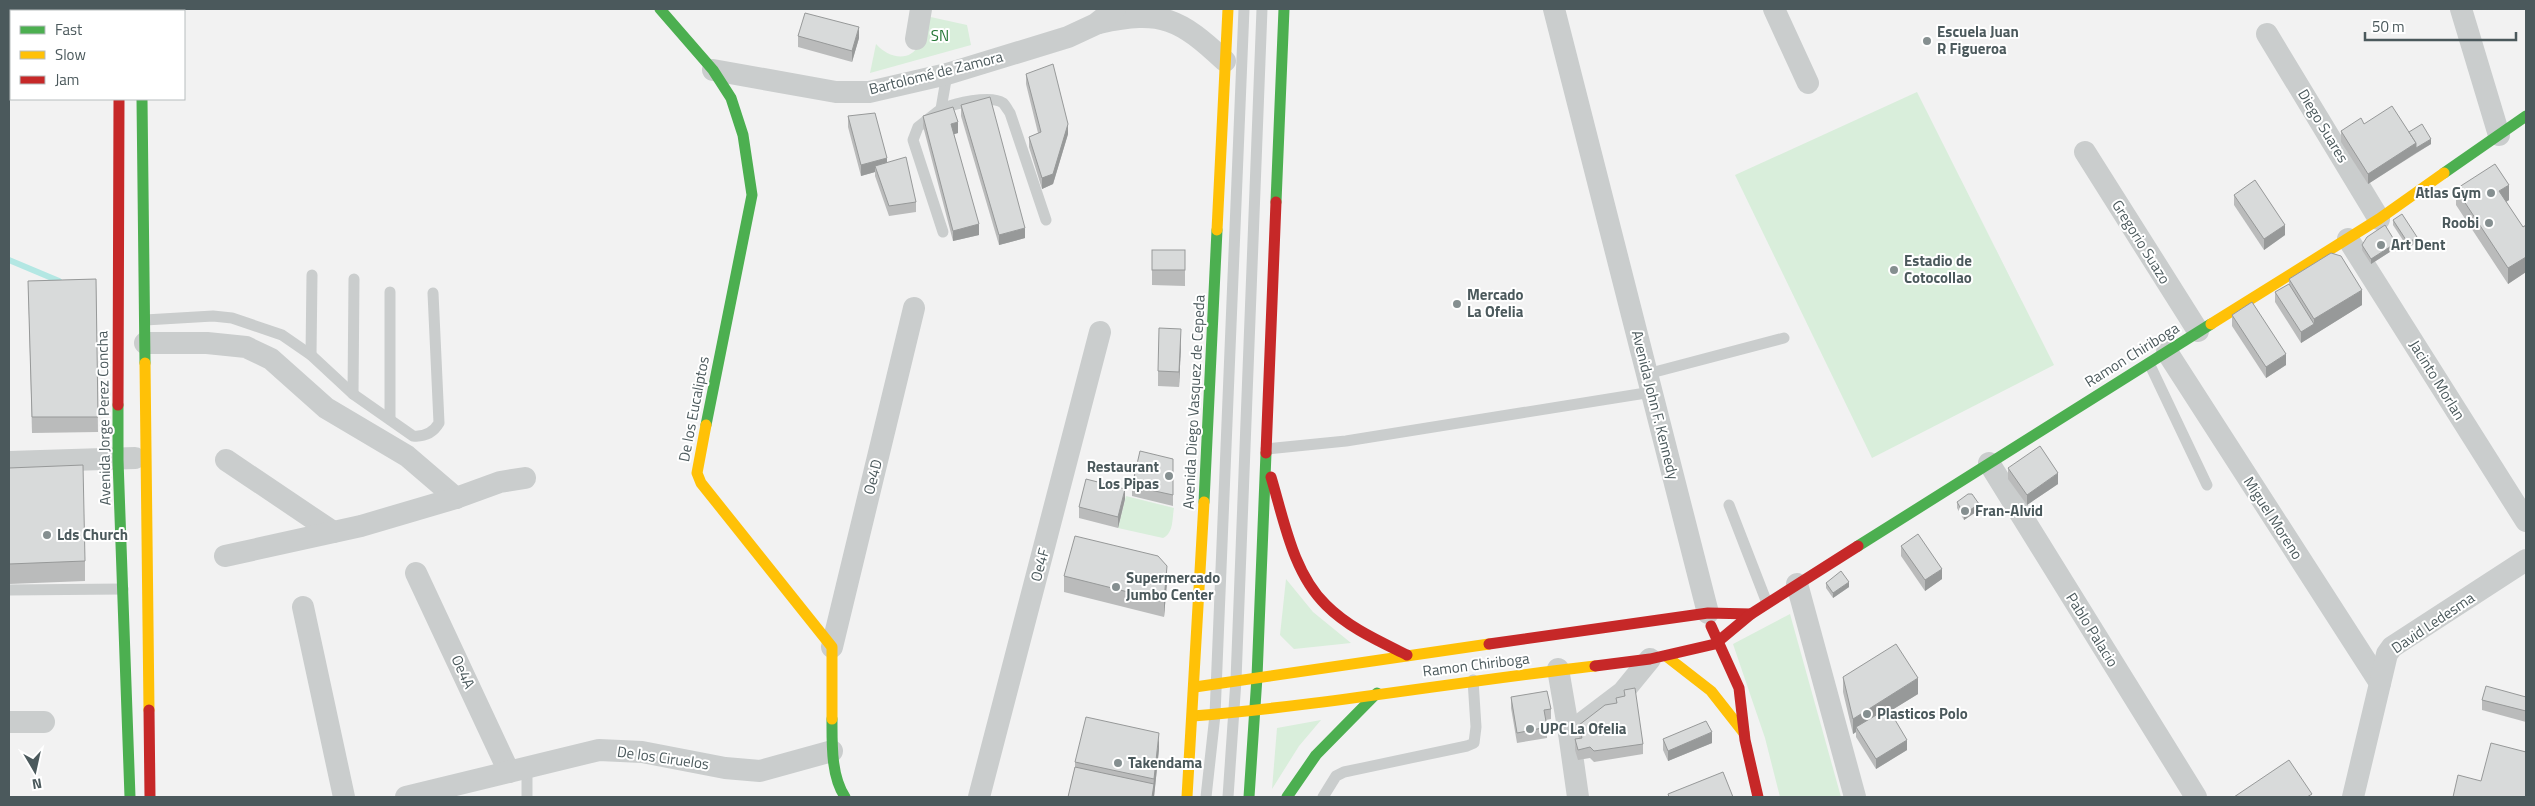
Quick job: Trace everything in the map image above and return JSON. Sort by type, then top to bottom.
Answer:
[{"type":"main road","name":"De los Eucaliptos","points":[[660,9],[713,70],[737,113],[749,164],[752,195],[697,473],[701,483],[832,646]]},
{"type":"main road","name":"Avenida Diego Vasquez de Cepeda","points":[[1187,797],[1195,687],[1228,9]]},
{"type":"main road","points":[[1249,797],[1257,677],[1284,9]]},
{"type":"main road","name":"Avenida Jorge Perez Concha","points":[[119,100],[118,460],[130,797]]},
{"type":"main road","points":[[142,100],[150,797]]},
{"type":"main road","name":"Ramon Chiriboga","points":[[1193,716],[1255,711],[1472,680],[1658,658],[1715,644],[1767,603],[2379,219],[2526,116]]},
{"type":"main road","points":[[1265,454],[1300,567],[1324,604],[1366,634],[1407,655]]},
{"type":"main road","name":"Ramon Chiriboga","points":[[1195,687],[1708,613],[1751,614]]},
{"type":"main road","name":"Avenida John F. Kennedy","points":[[1708,613],[1715,644],[1726,657],[1737,682],[1743,706],[1744,733],[1758,797]]},
{"type":"main road","points":[[832,646],[832,751],[841,791],[845,797]]},
{"type":"main road","points":[[1658,658],[1711,691],[1744,733]]},
{"type":"main road","points":[[1286,797],[1297,777],[1319,749],[1377,693]]},
{"type":"street","points":[[916,40],[921,9]]},
{"type":"street","name":"Bartolomé de Zamora","points":[[1096,24],[1114,9]]},
{"type":"street","name":"Avenida John F. Kennedy","points":[[1554,9],[1708,613]]},
{"type":"street","points":[[1774,9],[1808,83]]},
{"type":"street","points":[[2460,9],[2499,134]]},
{"type":"street","name":"Bartolomé de Zamora","points":[[713,70],[836,92],[869,92],[947,74],[1068,37],[1096,24],[1134,16],[1157,17],[1175,22],[1196,34],[1225,61]]},
{"type":"street","name":"Diego Suares","points":[[2267,34],[2379,219]]},
{"type":"street","name":"Gregorio Suazo","points":[[2085,152],[2198,331]]},
{"type":"street","name":"Jacinto Morlan","points":[[2348,239],[2526,521]]},
{"type":"street","name":"Oe4D","points":[[832,646],[914,308]]},
{"type":"street","name":"Oe4F","points":[[979,797],[1100,332]]},
{"type":"street","points":[[144,343],[207,343],[246,347],[271,359],[326,408],[407,456],[456,498]]},
{"type":"street","name":"Miguel Moreno","points":[[2158,357],[2380,683]]},
{"type":"street","points":[[9,462],[118,460],[146,457]]},
{"type":"street","points":[[226,460],[333,532]]},
{"type":"street","name":"Pablo Palacio","points":[[1989,463],[2196,797]]},
{"type":"street","points":[[226,556],[333,532],[456,498],[500,482],[525,478]]},
{"type":"street","name":"David Ledesma","points":[[2353,797],[2386,654],[2392,647],[2526,560]]},
{"type":"street","name":"Oe4A","points":[[416,573],[518,770]]},
{"type":"street","points":[[1797,584],[1855,797]]},
{"type":"street","points":[[303,607],[344,797]]},
{"type":"street","points":[[1569,733],[1623,692],[1658,658]]},
{"type":"street","points":[[1558,670],[1578,797]]},
{"type":"street","points":[[9,722],[44,722]]},
{"type":"street","name":"De los Ciruelos","points":[[406,797],[599,750],[642,752],[725,768],[760,771],[832,751]]},
{"type":"lane","points":[[1206,797],[1215,715],[1244,9]]},
{"type":"lane","points":[[1228,797],[1236,680],[1262,9]]},
{"type":"lane","points":[[941,109],[947,74]]},
{"type":"lane","points":[[943,232],[913,140],[918,127],[941,109],[963,102],[994,100],[1003,103],[1010,113],[1046,220]]},
{"type":"lane","points":[[311,355],[312,275]]},
{"type":"lane","points":[[353,394],[354,278]]},
{"type":"lane","points":[[390,292],[390,419]]},
{"type":"lane","points":[[145,320],[213,316],[232,318],[282,335],[311,355],[353,394],[413,436],[419,436],[435,430],[439,423],[433,293]]},
{"type":"lane","points":[[1265,454],[1346,441],[1649,383],[1784,338]]},
{"type":"lane","points":[[2158,357],[2207,485]]},
{"type":"lane","points":[[1729,505],[1767,603]]},
{"type":"lane","points":[[9,590],[123,589]]},
{"type":"lane","points":[[1323,797],[1336,776],[1344,772],[1474,743],[1476,727],[1472,680]]},
{"type":"lane","points":[[518,770],[527,797]]},
{"type":"green space","name":"SN","points":[[926,16],[967,25],[971,45],[870,73],[876,44],[892,55],[904,56],[910,54],[915,50],[922,38]]},
{"type":"green space","name":"Estadio de Cotocollao","points":[[1917,92],[2054,365],[1872,458],[1735,175]]},
{"type":"green space","points":[[1126,496],[1174,508],[1171,529],[1167,536],[1163,538],[1118,528]]},
{"type":"green space","points":[[1286,579],[1313,612],[1351,643],[1294,649],[1280,635]]},
{"type":"green space","points":[[1790,614],[1841,797],[1780,797],[1765,738],[1733,644]]},
{"type":"green space","points":[[1321,720],[1299,746],[1272,789],[1277,728]]},
{"type":"building","points":[[805,13],[859,27],[852,51],[798,36]]},
{"type":"building","points":[[1053,64],[1068,124],[1053,174],[1042,178],[1029,137],[1041,132],[1026,74]]},
{"type":"building","points":[[990,97],[1025,228],[999,235],[961,105]]},
{"type":"building","points":[[2392,106],[2416,143],[2368,174],[2341,131],[2361,118],[2364,124]]},
{"type":"building","points":[[953,107],[958,122],[951,124],[979,224],[953,231],[923,116]]},
{"type":"building","points":[[875,113],[887,158],[861,165],[848,116]]},
{"type":"building","points":[[2422,124],[2431,139],[2416,148],[2416,143],[2409,132]]},
{"type":"building","points":[[906,157],[916,202],[889,206],[875,166]]},
{"type":"building","name":"Roobi","points":[[2495,164],[2509,185],[2499,191],[2523,227],[2526,225],[2526,257],[2508,268],[2456,189]]},
{"type":"building","points":[[2255,180],[2285,225],[2264,239],[2234,195]]},
{"type":"building","points":[[2402,214],[2417,237],[2408,243],[2393,220]]},
{"type":"building","points":[[2385,225],[2396,243],[2371,259],[2362,245],[2367,237]]},
{"type":"building","points":[[1152,250],[1185,250],[1185,270],[1152,270]]},
{"type":"building","points":[[2331,253],[2341,256],[2362,290],[2314,319],[2289,279]]},
{"type":"building","points":[[96,279],[98,417],[32,417],[28,281]]},
{"type":"building","points":[[2289,284],[2314,324],[2301,332],[2275,292]]},
{"type":"building","points":[[2252,302],[2286,354],[2266,367],[2232,315]]},
{"type":"building","points":[[1159,328],[1181,329],[1179,372],[1158,371]]},
{"type":"building","points":[[2040,446],[2058,473],[2027,495],[2008,468]]},
{"type":"building","points":[[1140,451],[1173,459],[1173,495],[1132,486]]},
{"type":"building","name":"Lds Church","points":[[83,465],[85,561],[9,564],[9,468]]},
{"type":"building","points":[[1086,479],[1125,489],[1118,517],[1079,507]]},
{"type":"building","points":[[1968,494],[1972,494],[1979,504],[1964,514],[1957,502]]},
{"type":"building","points":[[1918,534],[1942,569],[1925,580],[1901,546]]},
{"type":"building","name":"Supermercado Jumbo Center","points":[[1075,536],[1158,556],[1167,566],[1164,601],[1064,576]]},
{"type":"building","points":[[1841,571],[1849,582],[1833,593],[1826,583]]},
{"type":"building","name":"Plasticos Polo","points":[[1896,644],[1918,678],[1853,719],[1843,677]]},
{"type":"building","points":[[2486,686],[2526,697],[2526,711],[2482,700]]},
{"type":"building","points":[[1635,688],[1643,744],[1594,751],[1590,747],[1578,750],[1575,739],[1582,738],[1579,725],[1605,705],[1617,703],[1616,698],[1625,696],[1624,690]]},
{"type":"building","name":"UPC La Ofelia","points":[[1547,691],[1551,709],[1544,710],[1547,727],[1517,733],[1511,697]]},
{"type":"building","points":[[1888,708],[1907,740],[1876,759],[1856,727]]},
{"type":"building","name":"Takendama","points":[[1086,717],[1159,733],[1154,779],[1075,762]]},
{"type":"building","points":[[1706,721],[1712,732],[1668,751],[1663,739]]},
{"type":"building","points":[[2491,743],[2526,752],[2526,797],[2453,797],[2458,775],[2481,781]]},
{"type":"building","points":[[2289,760],[2312,794],[2307,797],[2234,797]]},
{"type":"building","points":[[1075,767],[1154,784],[1152,797],[1068,797]]},
{"type":"building","points":[[1723,772],[1733,797],[1669,797],[1668,794]]},
{"type":"waterway","points":[[9,260],[59,281]]},
{"type":"traffic: fast","points":[[660,9],[713,70],[731,98],[743,135],[752,195],[706,425]]},
{"type":"traffic: fast","points":[[1276,202],[1284,9]]},
{"type":"traffic: fast","points":[[142,100],[145,363]]},
{"type":"traffic: fast","points":[[2444,173],[2526,116]]},
{"type":"traffic: fast","points":[[1204,502],[1217,230]]},
{"type":"traffic: fast","points":[[1858,546],[2211,324]]},
{"type":"traffic: fast","points":[[118,405],[118,460],[130,797]]},
{"type":"traffic: fast","points":[[1249,797],[1257,677],[1266,453]]},
{"type":"traffic: fast","points":[[1287,797],[1316,755],[1377,693]]},
{"type":"traffic: fast","points":[[832,719],[832,749],[835,770],[840,789],[845,797]]},
{"type":"traffic: slow","points":[[1217,230],[1228,9]]},
{"type":"traffic: slow","points":[[2211,324],[2379,219],[2444,173]]},
{"type":"traffic: slow","points":[[145,363],[149,710]]},
{"type":"traffic: slow","points":[[706,425],[697,473],[701,483],[832,647],[832,719]]},
{"type":"traffic: slow","points":[[1187,797],[1204,502]]},
{"type":"traffic: slow","points":[[1195,687],[1489,644]]},
{"type":"traffic: slow","points":[[1666,656],[1711,691],[1744,733]]},
{"type":"traffic: slow","points":[[1193,716],[1294,706],[1595,666]]},
{"type":"traffic: jam","points":[[118,405],[119,100]]},
{"type":"traffic: jam","points":[[1266,453],[1276,202]]},
{"type":"traffic: jam","points":[[1271,477],[1291,545],[1305,578],[1315,592],[1344,621],[1407,655]]},
{"type":"traffic: jam","points":[[1595,666],[1650,659],[1715,644],[1751,614],[1858,546]]},
{"type":"traffic: jam","points":[[1489,644],[1708,613],[1751,614]]},
{"type":"traffic: jam","points":[[1711,626],[1739,688],[1745,740],[1758,797]]},
{"type":"traffic: jam","points":[[149,710],[150,797]]},
{"type":"place","name":"Escuela Juan R Figueroa","points":[[1927,41]]},
{"type":"place","name":"Atlas Gym","points":[[2491,193]]},
{"type":"place","name":"Roobi","points":[[2489,223]]},
{"type":"place","name":"Art Dent","points":[[2381,245]]},
{"type":"place","name":"Estadio de Cotocollao","points":[[1894,270]]},
{"type":"place","name":"Mercado La Ofelia","points":[[1457,304]]},
{"type":"place","name":"Restaurant Los Pipas","points":[[1169,476]]},
{"type":"place","name":"Fran-Alvid","points":[[1965,511]]},
{"type":"place","name":"Lds Church","points":[[47,535]]},
{"type":"place","name":"Supermercado Jumbo Center","points":[[1116,587]]},
{"type":"place","name":"Plasticos Polo","points":[[1867,714]]},
{"type":"place","name":"UPC La Ofelia","points":[[1530,729]]},
{"type":"place","name":"Takendama","points":[[1118,763]]}]
